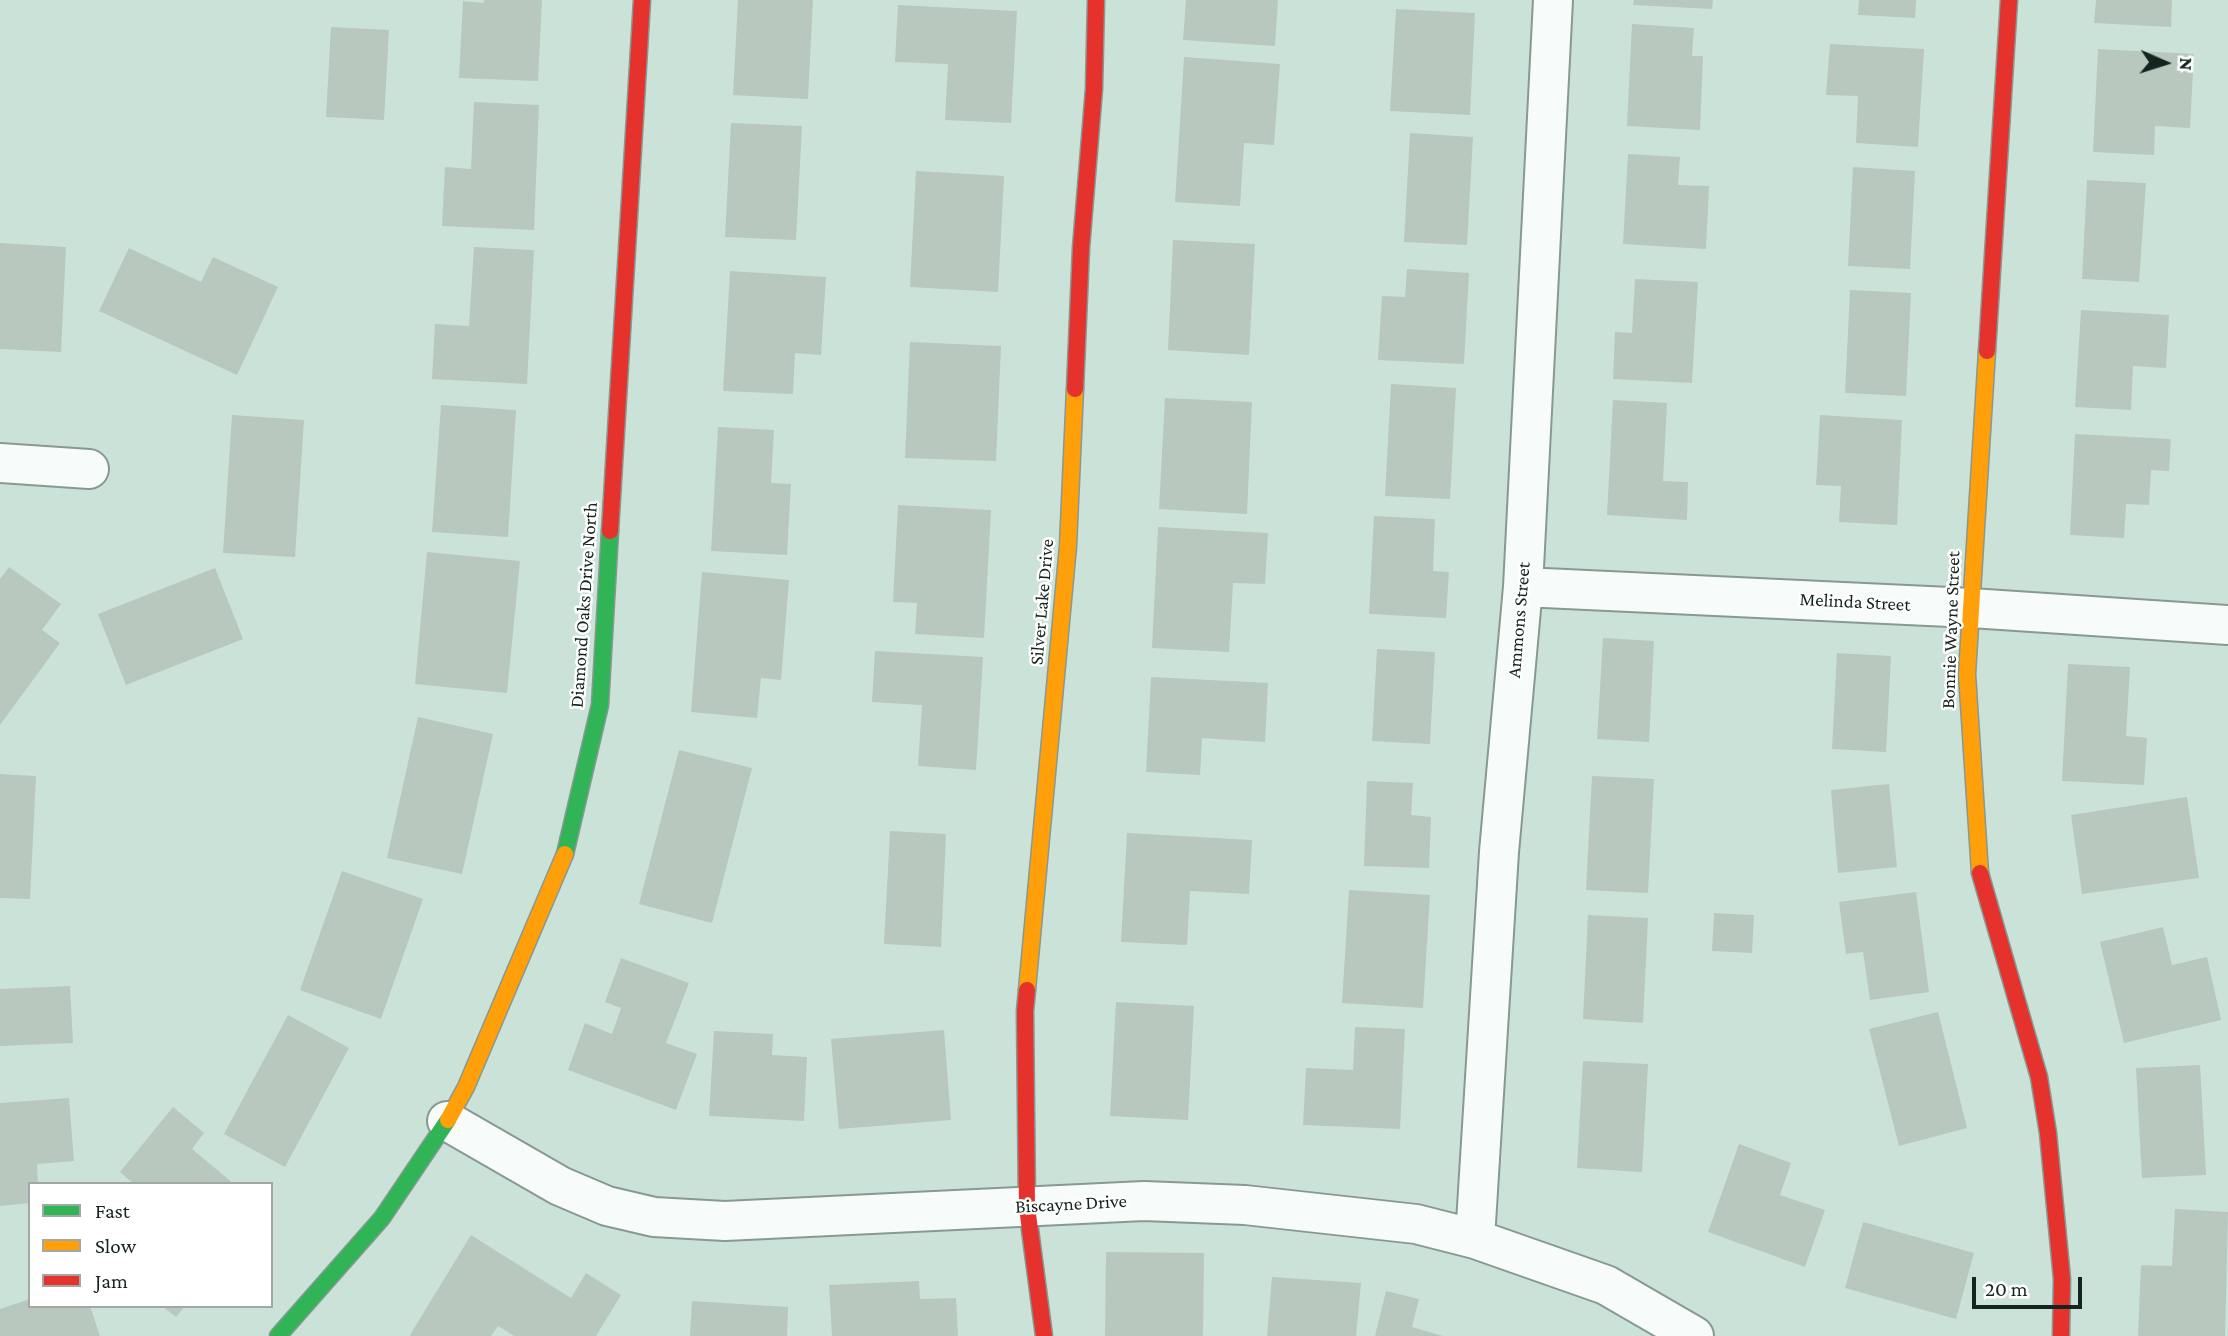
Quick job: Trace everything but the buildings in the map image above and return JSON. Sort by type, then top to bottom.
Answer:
[{"type":"street","name":"Diamond Oaks Drive North","points":[[278,1336],[382,1217],[447,1121],[466,1087],[568,847],[600,705],[642,0]]},
{"type":"street","name":"Silver Lake Drive","points":[[1044,1336],[1027,1207],[1025,1010],[1068,546],[1081,248],[1094,89],[1096,0]]},
{"type":"street","name":"Ammons Street","points":[[1475,1239],[1499,852],[1523,587],[1553,0]]},
{"type":"street","name":"Bonnie Wayne Street","points":[[2009,0],[1967,674],[1979,869],[2039,1077],[2048,1133],[2062,1279],[2061,1336]]},
{"type":"street","points":[[0,463],[89,468]]},
{"type":"street","name":"Melinda Street","points":[[1523,587],[1971,608],[2228,625]]},
{"type":"street","name":"Biscayne Drive","points":[[447,1121],[560,1186],[607,1206],[654,1217],[725,1221],[1144,1201],[1245,1205],[1416,1224],[1475,1239],[1606,1285],[1694,1336]]},
{"type":"traffic: fast","points":[[565,854],[600,705],[610,531]]},
{"type":"traffic: fast","points":[[278,1336],[382,1218],[448,1120]]},
{"type":"traffic: slow","points":[[1980,873],[1967,674],[1987,351]]},
{"type":"traffic: slow","points":[[1027,990],[1068,546],[1075,389]]},
{"type":"traffic: slow","points":[[448,1120],[466,1087],[565,854]]},
{"type":"traffic: jam","points":[[610,531],[642,0]]},
{"type":"traffic: jam","points":[[1075,389],[1081,248],[1094,89],[1096,0]]},
{"type":"traffic: jam","points":[[1987,351],[2009,0]]},
{"type":"traffic: jam","points":[[1980,873],[2039,1077],[2048,1133],[2062,1279],[2061,1336]]},
{"type":"traffic: jam","points":[[1027,990],[1027,1207],[1044,1336]]}]
